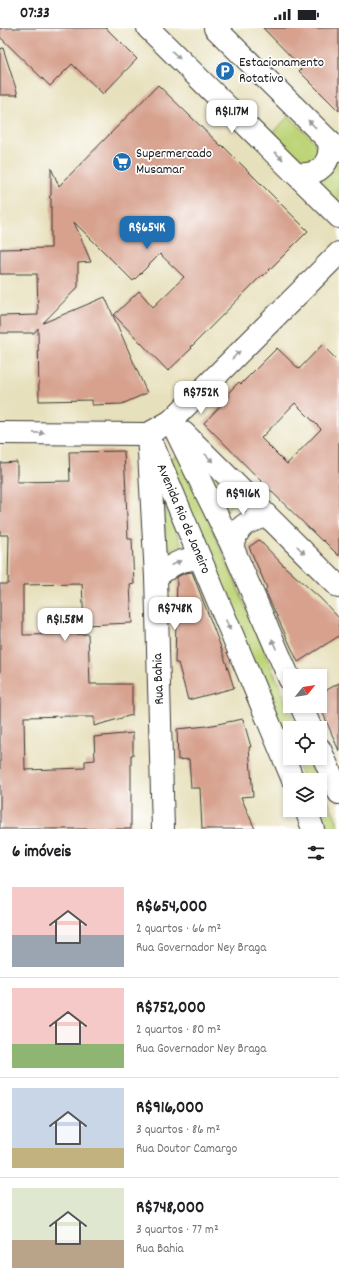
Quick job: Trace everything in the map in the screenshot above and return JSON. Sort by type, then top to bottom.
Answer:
[{"type":"street","points":[[148,28],[339,216]]},
{"type":"street","points":[[214,28],[334,146],[330,150],[328,159],[323,167],[306,175],[297,174]]},
{"type":"street","points":[[0,433],[148,434],[171,421],[339,253]]},
{"type":"street","points":[[171,421],[339,587]]},
{"type":"street","points":[[171,421],[232,546],[285,669]]},
{"type":"street","name":"Avenida Rio de Janeiro","points":[[148,434],[290,773]]},
{"type":"street","name":"Rua Bahia","points":[[148,434],[156,577],[163,829]]},
{"type":"street","points":[[232,546],[235,537],[242,526],[267,516]]},
{"type":"street","points":[[156,577],[179,561],[200,558]]},
{"type":"street","points":[[327,765],[339,793]]},
{"type":"street","points":[[309,817],[314,829]]},
{"type":"green space","points":[[289,116],[314,141],[317,154],[308,163],[299,164],[270,135]]},
{"type":"green space","points":[[334,161],[339,166],[339,205],[312,178]]},
{"type":"green space","points":[[181,454],[283,695],[283,713],[291,713],[294,721],[283,721],[283,732],[167,460]]},
{"type":"green space","points":[[197,454],[242,500],[230,506],[226,512]]},
{"type":"green space","points":[[164,500],[182,546],[165,551]]},
{"type":"green space","points":[[297,765],[313,765],[316,773],[301,773]]},
{"type":"green space","points":[[327,798],[339,829],[325,829],[320,817],[327,817]]},
{"type":"building","points":[[0,28],[106,28],[137,59],[103,94],[72,64],[50,86],[0,37]]},
{"type":"building","points":[[263,28],[339,28],[339,111],[299,71],[302,68]]},
{"type":"building","points":[[3,48],[18,95],[0,95],[0,49]]},
{"type":"building","points":[[158,85],[221,146],[222,145],[308,231],[263,276],[262,275],[168,371],[114,315],[139,291],[153,307],[184,277],[160,254],[133,281],[74,222],[91,262],[78,263],[78,287],[43,323],[105,297],[147,393],[122,404],[92,405],[92,400],[39,401],[38,328],[34,333],[0,333],[0,316],[38,315],[37,274],[0,274],[0,249],[51,248],[51,199],[49,197],[51,195],[51,168],[59,186]]},
{"type":"building","points":[[322,345],[339,362],[339,556],[266,486],[204,423],[230,396],[228,393],[239,382],[241,384],[277,348],[299,369]],"holes":[[[295,403],[321,429],[287,464],[261,438]]]},
{"type":"building","points":[[124,451],[128,539],[132,539],[134,584],[130,585],[132,623],[84,625],[82,584],[23,585],[23,635],[88,634],[90,684],[132,684],[132,715],[94,726],[94,717],[24,717],[25,770],[85,768],[85,761],[95,760],[94,737],[133,733],[133,755],[131,755],[131,829],[0,829],[0,584],[8,584],[9,535],[0,535],[0,463],[17,462],[17,482],[70,481],[69,452]]},
{"type":"building","points":[[259,540],[339,618],[339,636],[298,662],[265,590],[267,588],[249,547]]},
{"type":"building","points":[[192,572],[222,650],[234,688],[188,700],[178,663],[175,663],[177,577],[185,573]]},
{"type":"building","points":[[339,683],[339,751],[323,713],[327,713],[327,690]]},
{"type":"building","points":[[243,719],[251,747],[249,747],[253,796],[241,797],[255,829],[202,829],[200,788],[191,788],[189,759],[178,760],[177,729],[207,726]]},
{"type":"place","name":"Estacionamento Rotativo","points":[[225,71]]},
{"type":"place","name":"Supermercado Musamar","points":[[122,162]]}]
